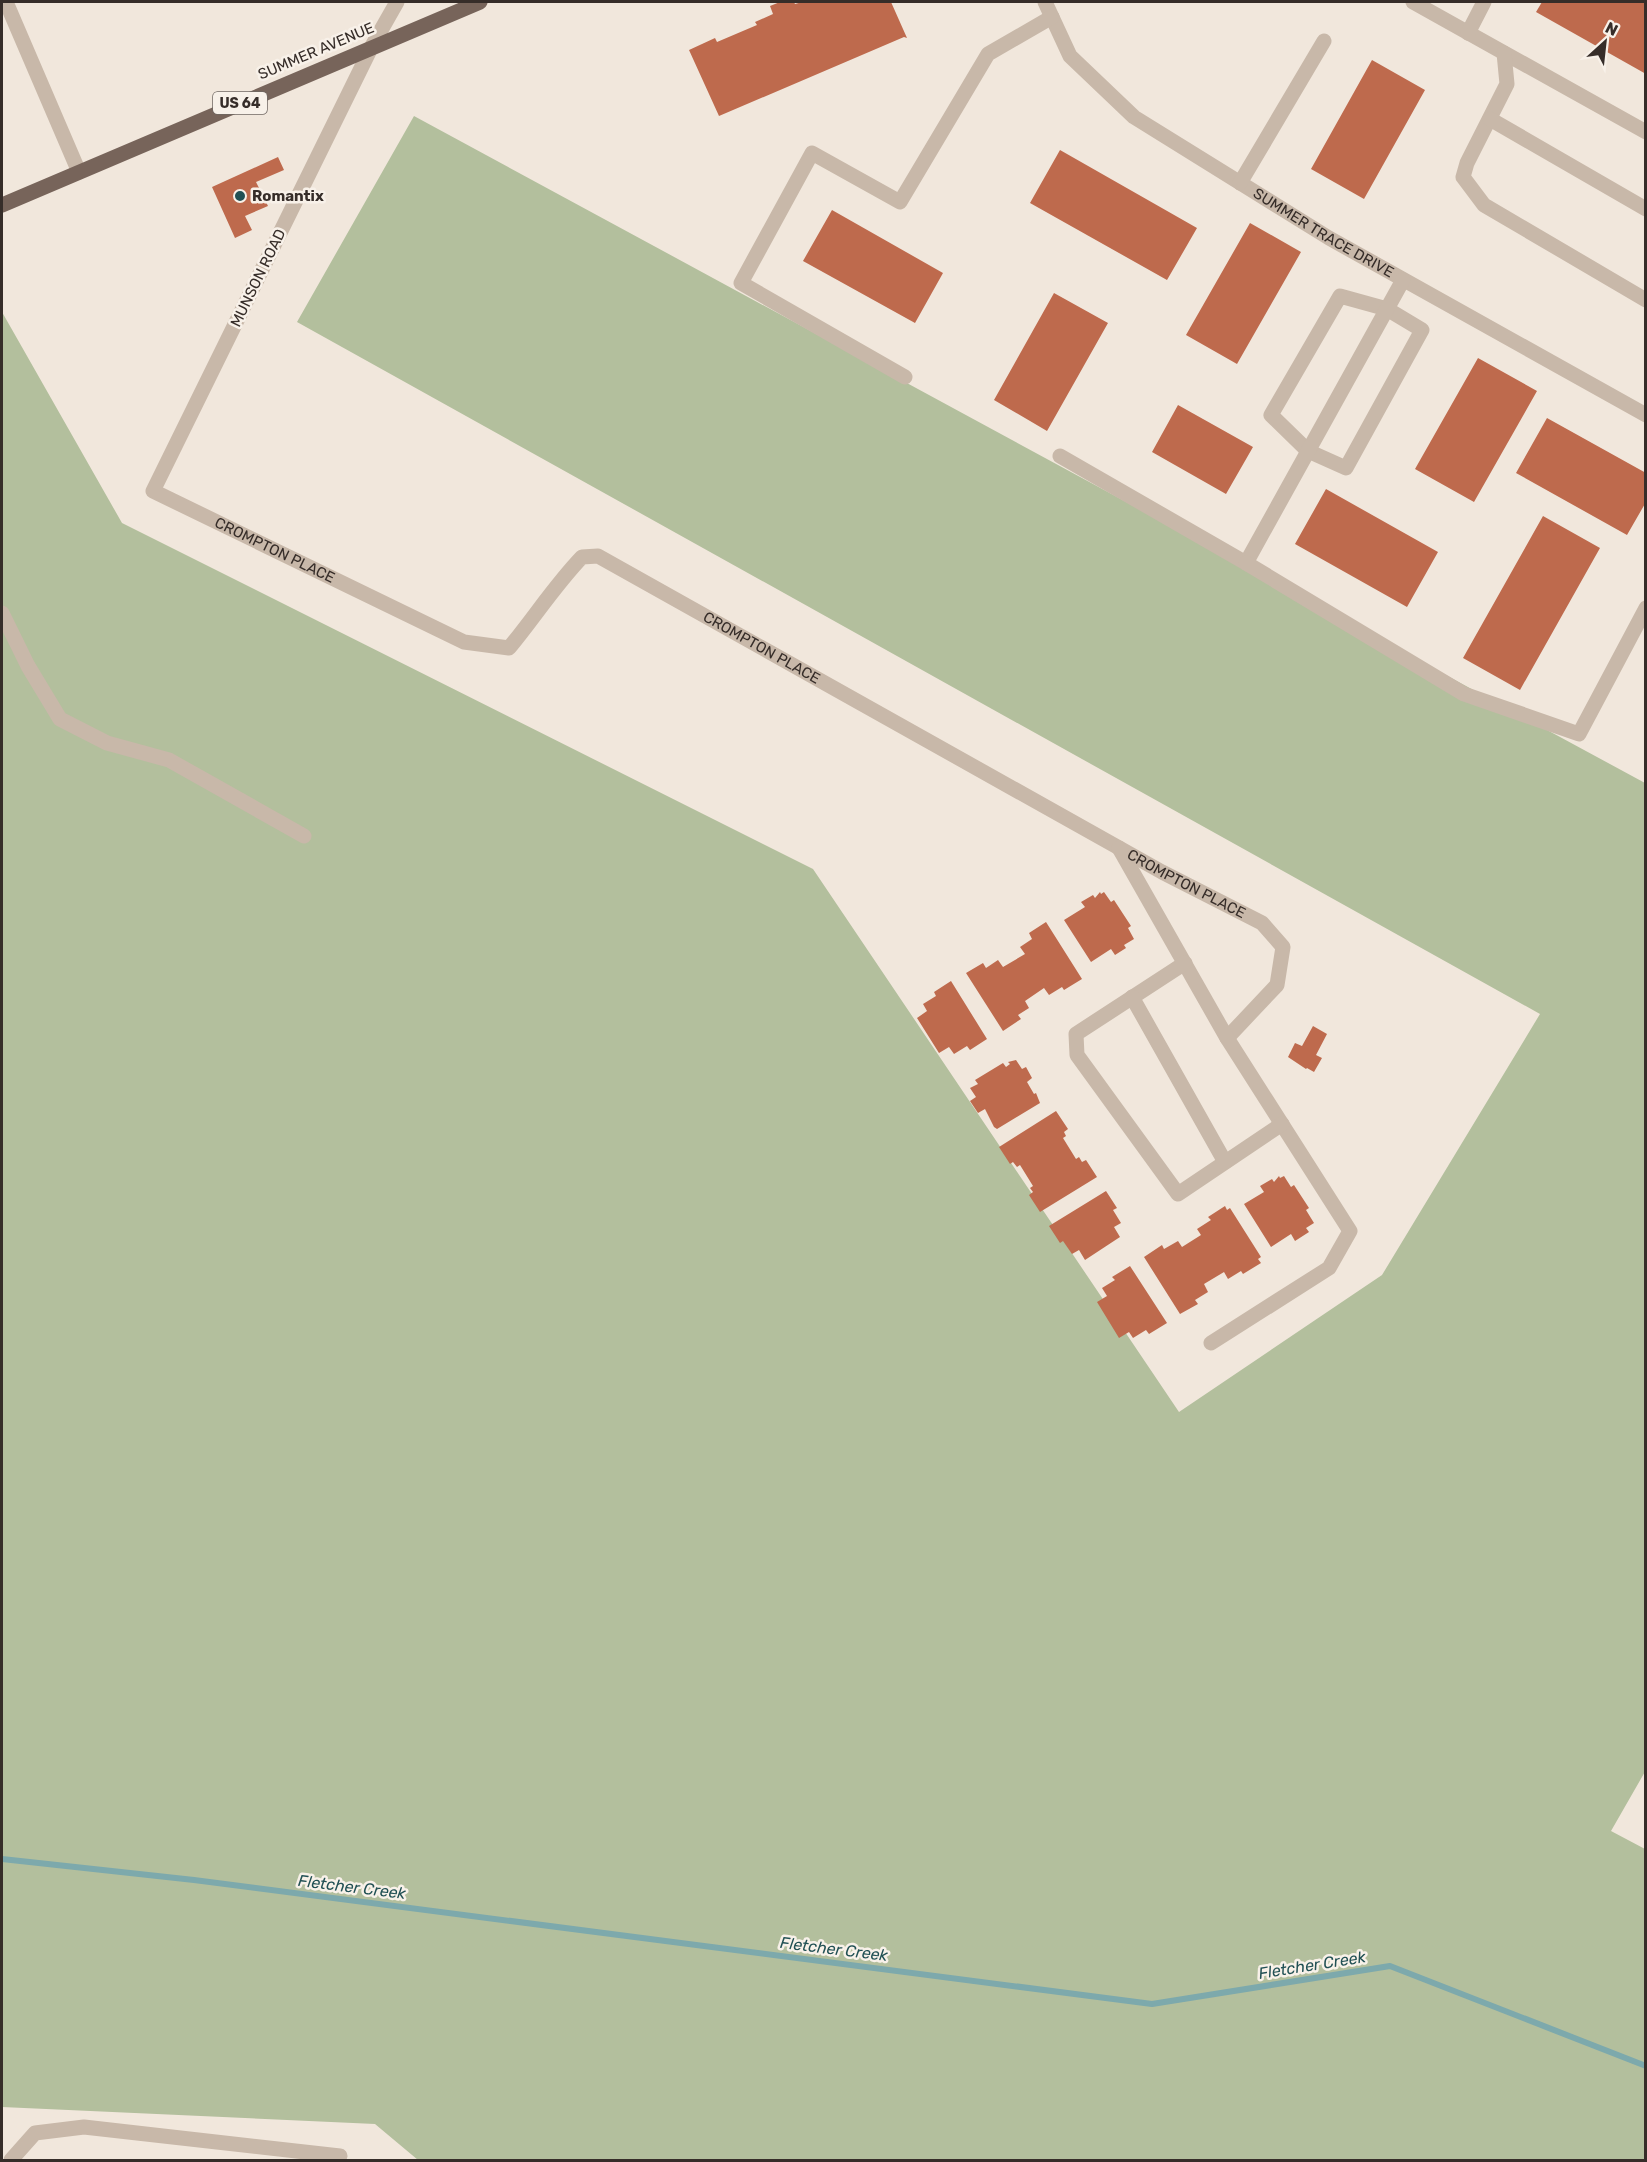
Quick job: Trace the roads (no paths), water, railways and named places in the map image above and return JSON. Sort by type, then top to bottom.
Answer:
[{"type":"main road","name":"SUMMER AVENUE","points":[[2,205],[480,2]]},
{"type":"street","points":[[6,2],[79,172]]},
{"type":"street","name":"MUNSON ROAD","points":[[153,491],[372,46],[397,2]]},
{"type":"street","name":"SUMMER TRACE DRIVE","points":[[1045,2],[1070,56],[1134,117],[1329,238],[1646,415]]},
{"type":"street","points":[[1413,2],[1646,132]]},
{"type":"street","points":[[1468,33],[1484,2]]},
{"type":"street","points":[[904,377],[741,283],[812,153],[900,202],[988,54],[1052,17]]},
{"type":"street","points":[[1240,183],[1324,41]]},
{"type":"street","points":[[1504,52],[1507,84],[1467,163],[1463,177],[1484,205],[1646,300]]},
{"type":"street","points":[[1490,118],[1646,209]]},
{"type":"street","points":[[1246,563],[1403,280]]},
{"type":"street","points":[[1340,297],[1387,309],[1422,330],[1346,468],[1308,451],[1270,415],[1340,297]]},
{"type":"street","points":[[1060,456],[1246,563],[1464,694],[1579,734],[1646,608]]},
{"type":"street","name":"CROMPTON PLACE","points":[[153,491],[464,642],[509,648],[561,579],[582,557],[598,556],[1119,848],[1262,923],[1283,947],[1277,985],[1227,1038]]},
{"type":"street","points":[[2,613],[28,666],[60,719],[107,743],[169,760],[304,836]]},
{"type":"street","points":[[1119,848],[1227,1038],[1350,1231],[1329,1268],[1211,1342]]},
{"type":"street","points":[[1185,963],[1076,1034],[1077,1055],[1178,1194],[1282,1124]]},
{"type":"street","points":[[1132,997],[1225,1162]]},
{"type":"street","points":[[11,2160],[35,2133],[84,2127],[340,2156]]},
{"type":"waterway","name":"Fletcher Creek","points":[[2,1859],[194,1880],[1152,2004],[1390,1966],[1646,2066]]},
{"type":"place","name":"Romantix","points":[[240,196]]}]
